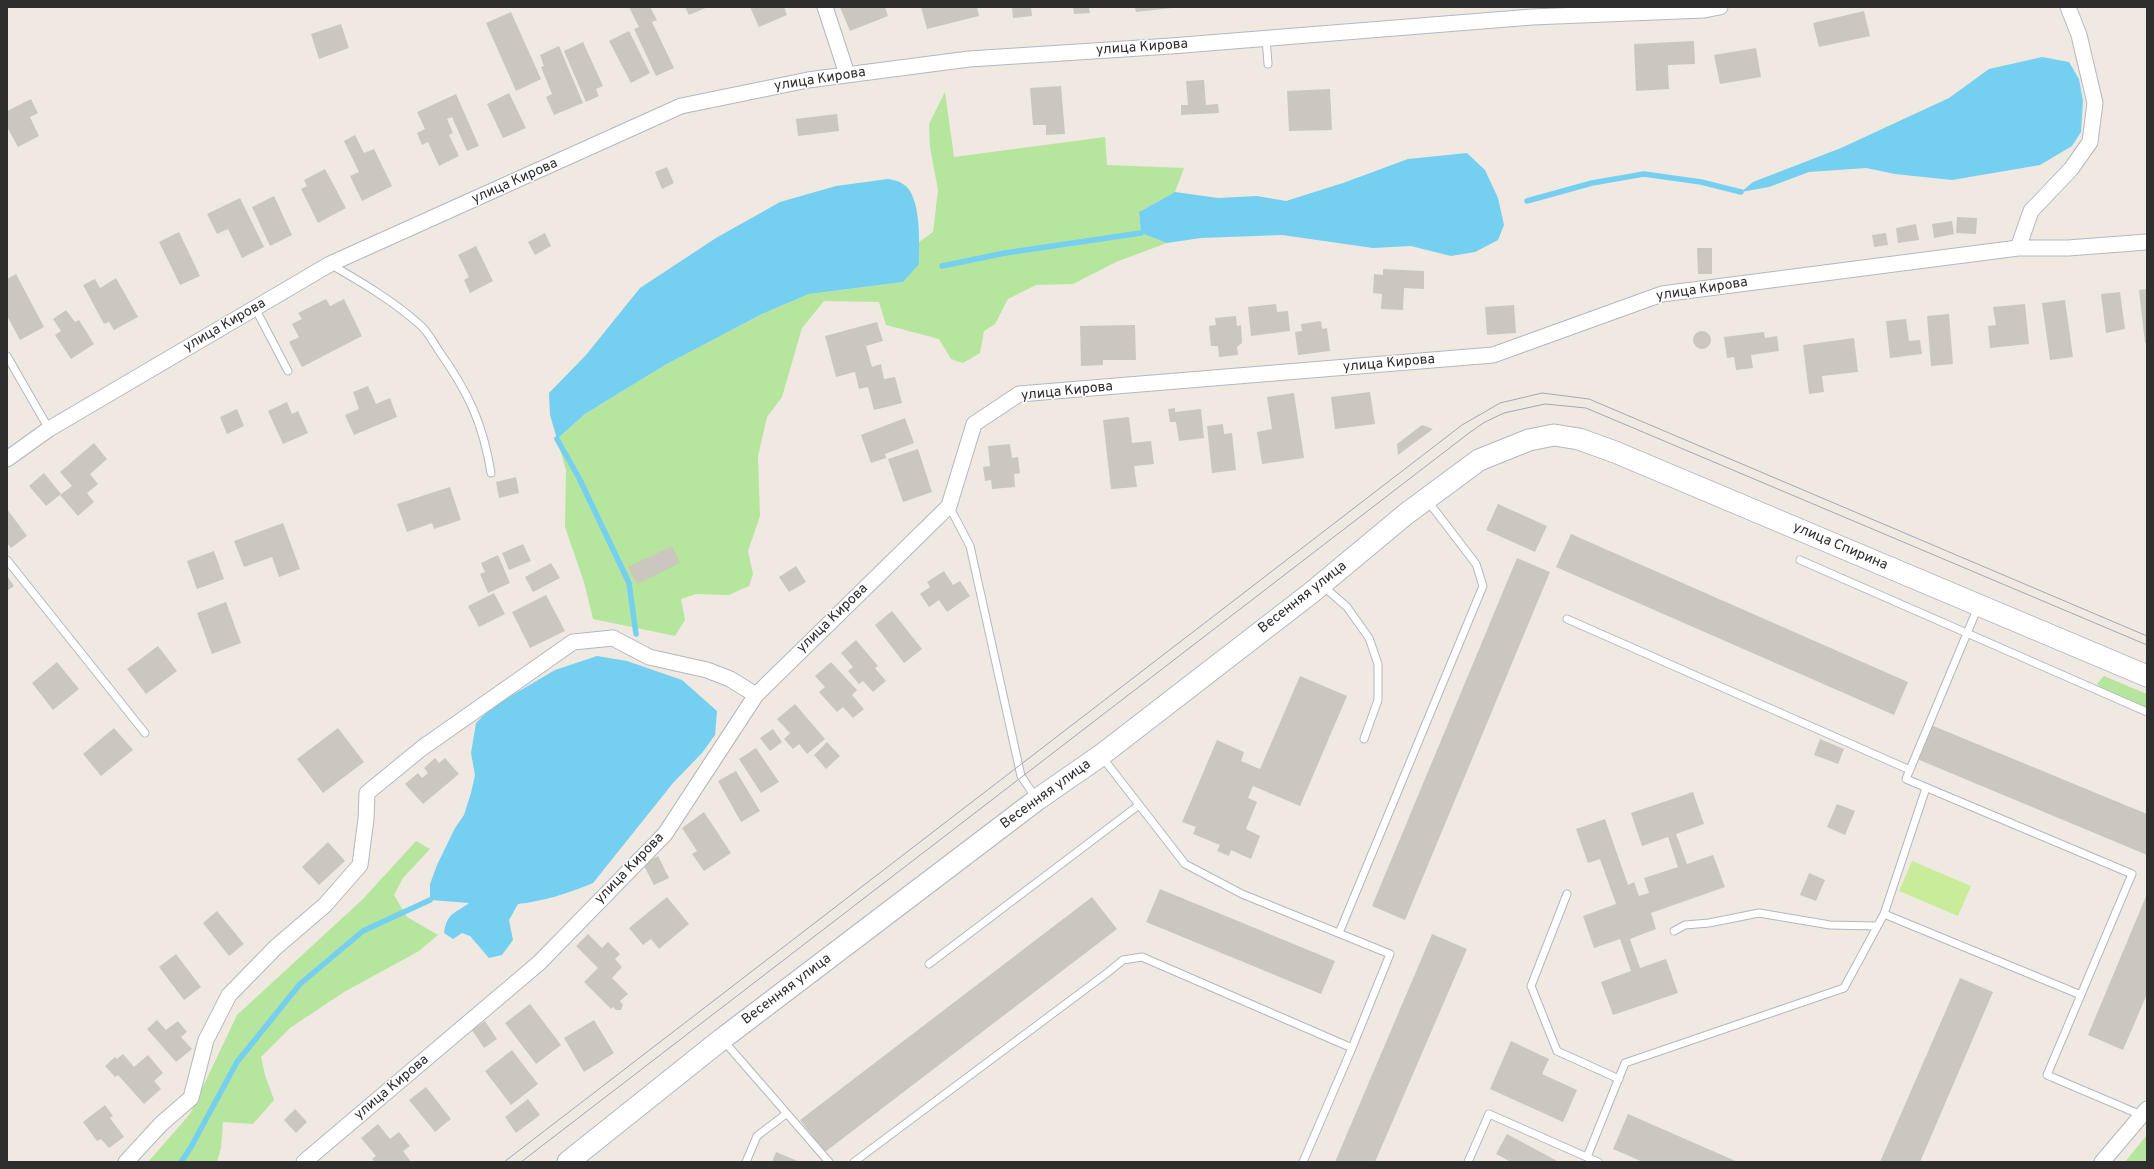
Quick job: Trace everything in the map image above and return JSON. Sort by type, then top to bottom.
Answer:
[{"type":"main road","name":"улица Спирина","points":[[1529,440],[1554,434],[1579,439],[1615,452],[2147,676]]},
{"type":"main road","name":"Весенняя улица","points":[[568,1162],[722,1039],[1038,799],[1100,756],[1322,584],[1426,499],[1479,460],[1529,440]]},
{"type":"street","points":[[825,7],[847,74]]},
{"type":"street","name":"улица Кирова","points":[[7,459],[49,429],[330,264],[681,106],[808,80],[969,59],[1266,38],[1532,16],[1704,10],[1720,7]]},
{"type":"street","points":[[2018,248],[2031,211],[2071,169],[2090,142],[2095,103],[2079,35],[2068,7]]},
{"type":"street","name":"улица Кирова","points":[[304,1162],[539,963],[665,834],[756,695],[949,506],[974,424],[1019,394],[1494,355],[1662,294],[2018,248],[2068,248],[2147,242]]},
{"type":"street","points":[[126,1162],[162,1124],[190,1098],[206,1040],[229,995],[276,947],[325,905],[360,865],[366,819],[366,792],[422,748],[573,642],[613,638],[649,657],[707,670],[718,674],[756,695]]},
{"type":"street","points":[[2102,1162],[2144,1112]]},
{"type":"lane","points":[[1266,38],[1268,64]]},
{"type":"lane","points":[[330,264],[373,289],[421,325],[457,375],[476,413],[486,442],[491,473]]},
{"type":"lane","points":[[255,308],[288,371]]},
{"type":"lane","points":[[7,356],[49,429]]},
{"type":"lane","points":[[1339,933],[1483,586],[1476,564],[1426,499]]},
{"type":"lane","points":[[949,506],[970,546],[1021,776],[1038,799]]},
{"type":"lane","points":[[7,560],[145,733]]},
{"type":"lane","points":[[1800,560],[2147,712]]},
{"type":"lane","points":[[1322,584],[1347,607],[1369,638],[1378,664],[1378,700],[1364,739]]},
{"type":"lane","points":[[1979,605],[1906,779],[2132,874],[2047,1076],[2144,1112]]},
{"type":"lane","points":[[1567,619],[1910,770]]},
{"type":"lane","points":[[1100,756],[1185,864],[1242,894],[1390,954],[1352,1048],[1303,1162]]},
{"type":"lane","points":[[1587,1157],[1625,1063],[1844,988],[1884,914],[1926,788]]},
{"type":"lane","points":[[929,964],[1138,805]]},
{"type":"lane","points":[[1567,894],[1531,986],[1557,1051],[1618,1079]]},
{"type":"lane","points":[[1674,931],[1685,926],[1759,913],[1830,924],[1877,926]]},
{"type":"lane","points":[[1884,914],[2081,995]]},
{"type":"lane","points":[[854,1162],[1107,974],[1123,960],[1142,957],[1352,1048]]},
{"type":"lane","points":[[722,1039],[829,1162]]},
{"type":"lane","points":[[746,1162],[757,1136],[786,1114]]},
{"type":"lane","points":[[1468,1162],[1489,1114],[1598,1162]]},
{"type":"green space","points":[[945,92],[954,157],[1105,137],[1107,165],[1184,168],[1175,192],[1139,212],[1141,233],[1167,243],[1116,262],[1073,284],[1036,285],[1008,299],[995,324],[984,331],[980,353],[963,363],[951,359],[939,339],[886,325],[879,302],[824,301],[802,328],[782,397],[767,417],[758,456],[760,516],[748,551],[753,574],[749,586],[729,595],[696,594],[681,599],[685,620],[675,636],[593,619],[584,582],[565,527],[566,470],[557,439],[585,414],[665,365],[762,314],[809,294],[903,282],[918,264],[919,242],[933,232],[938,190],[930,147],[929,124]]},
{"type":"green space","points":[[2104,676],[2147,694],[2147,708],[2103,690],[2097,684]]},
{"type":"green space","points":[[416,841],[430,849],[403,878],[394,895],[407,917],[438,935],[419,951],[344,992],[290,1028],[261,1057],[265,1075],[274,1100],[253,1124],[223,1122],[221,1148],[217,1162],[148,1162],[190,1114],[237,1015],[363,899]]},
{"type":"green space","points":[[1912,861],[1971,886],[1958,916],[1899,891]]},
{"type":"green space","points":[[2147,1135],[2147,1162],[2125,1162],[2146,1136]]},
{"type":"water","points":[[2042,57],[2069,62],[2079,79],[2083,101],[2081,132],[2072,146],[2040,165],[1952,180],[1895,174],[1866,168],[1809,172],[1769,187],[1741,192],[1753,182],[1841,148],[1949,98],[1989,69]]},
{"type":"water","points":[[1467,153],[1485,170],[1498,198],[1504,225],[1498,240],[1475,252],[1451,256],[1411,246],[1373,248],[1282,235],[1201,238],[1167,243],[1141,233],[1139,212],[1175,192],[1218,198],[1257,196],[1286,201],[1343,183],[1408,159]]},
{"type":"water","points":[[888,179],[901,183],[909,190],[914,198],[918,221],[919,264],[903,282],[809,294],[762,314],[665,365],[585,414],[557,439],[550,415],[549,393],[586,355],[640,288],[716,238],[780,202],[836,186]]},
{"type":"water","points":[[597,656],[627,661],[682,680],[717,711],[715,735],[702,753],[673,783],[593,883],[556,896],[518,904],[509,920],[513,940],[502,955],[489,958],[470,936],[462,933],[453,939],[444,933],[447,921],[452,914],[469,903],[430,900],[430,884],[437,865],[455,828],[464,815],[471,793],[475,775],[471,753],[476,723],[492,707],[555,670]]},
{"type":"building","points":[[629,7],[650,7],[657,20],[652,22],[674,68],[656,76],[634,29],[639,27]]},
{"type":"building","points":[[685,7],[708,7],[689,15]]},
{"type":"building","points":[[750,7],[784,7],[787,15],[759,27]]},
{"type":"building","points":[[840,7],[885,7],[888,16],[850,31]]},
{"type":"building","points":[[921,7],[977,7],[979,16],[927,29]]},
{"type":"building","points":[[1012,7],[1031,7],[1032,16],[1013,18]]},
{"type":"building","points":[[1073,7],[1089,7],[1090,13],[1074,14]]},
{"type":"building","points":[[1135,7],[1172,7],[1172,8],[1136,12]]},
{"type":"building","points":[[1864,11],[1870,36],[1819,47],[1813,23]]},
{"type":"building","points":[[511,12],[541,79],[516,91],[486,23]]},
{"type":"building","points":[[341,24],[349,48],[319,59],[311,34]]},
{"type":"building","points":[[629,31],[650,73],[631,83],[609,41]]},
{"type":"building","points":[[1694,41],[1695,64],[1668,65],[1669,89],[1636,91],[1634,44]]},
{"type":"building","points":[[583,42],[603,86],[596,89],[599,96],[586,102],[564,51]]},
{"type":"building","points":[[559,46],[583,103],[554,115],[546,97],[552,94],[541,67],[544,66],[540,55]]},
{"type":"building","points":[[1756,48],[1761,77],[1720,84],[1714,55]]},
{"type":"building","points":[[1204,80],[1206,105],[1218,104],[1219,113],[1181,115],[1181,105],[1188,105],[1186,81]]},
{"type":"building","points":[[1061,86],[1065,134],[1046,135],[1046,125],[1033,125],[1030,88]]},
{"type":"building","points":[[1330,89],[1332,130],[1289,131],[1287,91]]},
{"type":"building","points":[[509,93],[526,128],[503,138],[487,104]]},
{"type":"building","points":[[456,94],[479,146],[467,151],[452,117],[447,119],[453,133],[449,135],[459,156],[439,166],[428,142],[422,145],[417,133],[425,129],[417,112]]},
{"type":"building","points":[[31,99],[38,113],[30,117],[39,136],[18,147],[7,127],[7,111]]},
{"type":"building","points":[[837,114],[839,131],[798,136],[796,119]]},
{"type":"building","points":[[355,135],[364,153],[374,149],[392,186],[362,201],[350,176],[359,172],[344,141]]},
{"type":"building","points":[[667,167],[674,183],[662,189],[655,172]]},
{"type":"building","points":[[325,169],[346,208],[318,223],[301,189],[307,186],[304,180]]},
{"type":"building","points":[[274,196],[292,235],[270,246],[252,207]]},
{"type":"building","points":[[240,198],[264,247],[242,258],[228,229],[217,234],[207,214]]},
{"type":"building","points":[[1957,217],[1977,218],[1976,234],[1956,233]]},
{"type":"building","points":[[1952,221],[1954,234],[1934,238],[1932,224]]},
{"type":"building","points":[[1916,224],[1919,240],[1898,243],[1896,228]]},
{"type":"building","points":[[179,232],[200,276],[180,285],[159,242]]},
{"type":"building","points":[[545,233],[551,246],[535,255],[528,242]]},
{"type":"building","points":[[1886,233],[1888,245],[1874,247],[1872,235]]},
{"type":"building","points":[[476,246],[493,281],[470,293],[464,280],[469,277],[458,255]]},
{"type":"building","points":[[1697,248],[1712,248],[1712,274],[1698,274]]},
{"type":"building","points":[[1383,269],[1424,271],[1424,289],[1404,288],[1403,310],[1381,309],[1382,294],[1373,293],[1374,274],[1383,275]]},
{"type":"building","points":[[16,274],[44,327],[20,340],[7,316],[7,279]]},
{"type":"building","points":[[116,278],[138,317],[114,330],[109,322],[104,324],[83,285],[95,279],[100,288]]},
{"type":"building","points":[[2147,289],[2147,343],[2145,343],[2139,290]]},
{"type":"building","points":[[2120,292],[2125,329],[2106,333],[2101,294]]},
{"type":"building","points":[[326,299],[330,306],[344,299],[362,336],[302,367],[289,342],[299,337],[292,324],[302,319],[298,313]]},
{"type":"building","points":[[2065,300],[2073,357],[2050,360],[2042,303]]},
{"type":"building","points":[[1276,304],[1277,312],[1288,311],[1290,331],[1251,336],[1248,307]]},
{"type":"building","points":[[2025,304],[2029,344],[1990,348],[1988,326],[1996,325],[1993,307]]},
{"type":"building","points":[[1514,305],[1516,333],[1487,335],[1485,307]]},
{"type":"building","points":[[66,310],[75,322],[79,320],[94,344],[71,359],[55,335],[61,331],[53,319]]},
{"type":"building","points":[[1949,314],[1953,364],[1931,366],[1927,316]]},
{"type":"building","points":[[1236,316],[1237,326],[1241,325],[1242,343],[1237,347],[1238,355],[1219,357],[1218,346],[1211,346],[1209,326],[1216,325],[1215,318]]},
{"type":"building","points":[[1906,319],[1909,341],[1920,340],[1922,354],[1890,358],[1886,321]]},
{"type":"building","points":[[1321,321],[1322,329],[1327,328],[1330,351],[1298,355],[1295,332],[1302,331],[1301,324]]},
{"type":"building","points":[[877,322],[883,341],[866,346],[872,367],[881,364],[884,379],[895,377],[902,403],[874,410],[868,387],[859,389],[855,372],[836,377],[825,336]]},
{"type":"building","points":[[1135,325],[1136,360],[1103,360],[1103,365],[1081,366],[1080,326]]},
{"type":"building","points":[[1702,331],[1708,334],[1711,340],[1708,346],[1702,349],[1696,346],[1693,340],[1696,334]]},
{"type":"building","points":[[1764,332],[1765,338],[1777,336],[1779,351],[1751,355],[1753,368],[1736,370],[1734,357],[1727,358],[1724,337]]},
{"type":"building","points":[[1854,338],[1858,372],[1822,376],[1824,392],[1809,394],[1803,345]]},
{"type":"building","points":[[368,386],[376,404],[390,398],[397,417],[354,435],[345,415],[359,409],[353,392]]},
{"type":"building","points":[[1370,392],[1375,424],[1335,429],[1331,397]]},
{"type":"building","points":[[1294,393],[1304,458],[1262,464],[1257,432],[1272,429],[1267,397]]},
{"type":"building","points":[[287,402],[292,414],[298,411],[308,433],[283,444],[268,411]]},
{"type":"building","points":[[1175,408],[1175,412],[1201,409],[1204,438],[1179,441],[1176,422],[1170,422],[1168,409]]},
{"type":"building","points":[[237,409],[244,426],[227,434],[220,417]]},
{"type":"building","points":[[1129,417],[1132,443],[1151,441],[1154,464],[1134,466],[1137,487],[1111,489],[1103,420]]},
{"type":"building","points":[[905,418],[914,443],[885,454],[886,458],[871,463],[861,435]]},
{"type":"building","points":[[1223,424],[1224,434],[1232,433],[1236,470],[1212,473],[1207,426]]},
{"type":"building","points":[[1422,425],[1433,429],[1398,455],[1397,444]]},
{"type":"building","points":[[94,443],[107,459],[90,474],[98,484],[87,493],[94,502],[78,516],[60,495],[72,486],[60,472]]},
{"type":"building","points":[[1010,444],[1012,458],[1018,457],[1020,473],[1014,474],[1015,487],[992,489],[991,480],[985,481],[983,467],[990,466],[988,446]]},
{"type":"building","points":[[918,449],[932,492],[903,502],[888,459]]},
{"type":"building","points":[[44,473],[61,494],[46,506],[29,486]]},
{"type":"building","points":[[516,477],[519,493],[499,498],[496,482]]},
{"type":"building","points":[[450,487],[461,520],[434,529],[432,523],[407,532],[397,504]]},
{"type":"building","points":[[1498,504],[1547,526],[1535,552],[1486,530]]},
{"type":"building","points":[[7,509],[27,536],[11,548],[7,543]]},
{"type":"building","points":[[283,523],[300,569],[279,577],[272,557],[244,567],[234,541]]},
{"type":"building","points":[[1571,534],[1908,682],[1894,715],[1556,567]]},
{"type":"building","points":[[523,544],[531,561],[509,570],[502,553]]},
{"type":"building","points":[[672,546],[680,563],[637,584],[628,567]]},
{"type":"building","points":[[214,551],[224,579],[197,589],[187,561]]},
{"type":"building","points":[[498,555],[510,583],[488,593],[480,574],[485,572],[481,563]]},
{"type":"building","points":[[1517,558],[1550,572],[1405,920],[1372,906]]},
{"type":"building","points":[[551,563],[560,578],[533,592],[525,577]]},
{"type":"building","points":[[796,566],[806,582],[789,592],[779,577]]},
{"type":"building","points":[[944,571],[953,585],[960,581],[970,596],[947,612],[939,600],[929,607],[920,594],[930,587],[927,582]]},
{"type":"building","points":[[7,576],[14,586],[7,591]]},
{"type":"building","points":[[494,593],[505,614],[479,627],[468,606]]},
{"type":"building","points":[[546,595],[565,631],[530,648],[512,612]]},
{"type":"building","points":[[226,602],[241,643],[212,654],[197,613]]},
{"type":"building","points":[[892,611],[922,649],[904,663],[875,625]]},
{"type":"building","points":[[856,640],[878,666],[875,668],[886,681],[873,692],[863,681],[859,684],[848,671],[853,667],[841,653]]},
{"type":"building","points":[[158,646],[177,671],[146,694],[127,669]]},
{"type":"building","points":[[57,662],[79,689],[53,710],[32,683]]},
{"type":"building","points":[[831,662],[857,690],[852,695],[864,709],[853,718],[843,707],[837,712],[819,692],[825,687],[815,676]]},
{"type":"building","points":[[1300,676],[1347,696],[1300,806],[1253,786],[1248,798],[1257,802],[1246,829],[1260,836],[1251,859],[1231,850],[1229,856],[1217,851],[1220,845],[1193,834],[1196,827],[1182,822],[1217,740],[1244,752],[1241,761],[1260,769]]},
{"type":"building","points":[[795,704],[825,739],[807,754],[799,744],[793,749],[784,739],[790,733],[777,719]]},
{"type":"building","points":[[1931,725],[2147,814],[2147,855],[1917,759]]},
{"type":"building","points":[[114,728],[133,750],[101,776],[83,754]]},
{"type":"building","points":[[338,728],[364,762],[323,793],[297,759]]},
{"type":"building","points":[[773,729],[782,742],[770,751],[760,738]]},
{"type":"building","points":[[1820,739],[1844,749],[1838,764],[1814,755]]},
{"type":"building","points":[[827,742],[840,756],[826,769],[814,755]]},
{"type":"building","points":[[756,748],[779,782],[761,793],[739,759]]},
{"type":"building","points":[[435,758],[439,763],[445,758],[459,774],[423,804],[405,784],[418,773],[422,778],[428,773],[424,768]]},
{"type":"building","points":[[736,771],[760,811],[741,822],[718,781]]},
{"type":"building","points":[[1693,792],[1704,824],[1676,834],[1687,864],[1713,855],[1725,887],[1651,913],[1656,929],[1630,939],[1640,968],[1666,959],[1678,993],[1613,1015],[1601,982],[1631,971],[1620,939],[1594,948],[1583,916],[1616,904],[1600,859],[1588,863],[1576,829],[1605,819],[1628,885],[1634,882],[1639,896],[1649,893],[1644,878],[1678,867],[1668,837],[1642,846],[1631,813]]},
{"type":"building","points":[[1837,804],[1855,811],[1845,835],[1827,827]]},
{"type":"building","points":[[704,812],[731,853],[704,871],[692,854],[697,851],[682,828]]},
{"type":"building","points":[[328,842],[345,861],[319,885],[302,867]]},
{"type":"building","points":[[658,856],[669,878],[654,885],[643,864]]},
{"type":"building","points":[[1809,873],[1825,880],[1816,901],[1800,895]]},
{"type":"building","points":[[1160,889],[1335,961],[1321,994],[1146,922]]},
{"type":"building","points":[[2147,894],[2147,994],[2123,1050],[2088,1035]]},
{"type":"building","points":[[667,897],[689,924],[659,949],[651,939],[643,945],[629,928]]},
{"type":"building","points":[[1092,897],[1117,929],[825,1152],[800,1120]]},
{"type":"building","points":[[217,911],[244,944],[229,956],[203,923]]},
{"type":"building","points":[[588,934],[602,948],[608,942],[620,954],[615,959],[622,967],[612,978],[628,994],[620,1001],[623,1005],[621,1010],[616,1010],[613,1007],[611,1009],[584,982],[598,968],[576,946]]},
{"type":"building","points":[[1432,934],[1467,949],[1375,1162],[1335,1162]]},
{"type":"building","points":[[176,954],[201,987],[184,1000],[159,967]]},
{"type":"building","points":[[1960,978],[1993,992],[1920,1162],[1880,1162]]},
{"type":"building","points":[[530,1004],[561,1045],[536,1064],[505,1023]]},
{"type":"building","points":[[157,1020],[166,1030],[178,1021],[187,1032],[181,1037],[192,1049],[176,1062],[147,1029]]},
{"type":"building","points":[[594,1020],[614,1053],[584,1072],[564,1038]]},
{"type":"building","points":[[485,1021],[497,1039],[484,1048],[472,1030]]},
{"type":"building","points":[[1511,1041],[1549,1059],[1542,1074],[1577,1090],[1563,1122],[1490,1089]]},
{"type":"building","points":[[512,1050],[538,1084],[511,1105],[485,1071]]},
{"type":"building","points":[[123,1054],[134,1067],[148,1055],[163,1073],[154,1081],[161,1089],[144,1104],[118,1075],[115,1077],[105,1066],[115,1057],[117,1059]]},
{"type":"building","points":[[426,1087],[451,1119],[435,1132],[409,1100]]},
{"type":"building","points":[[528,1099],[540,1115],[516,1133],[505,1117]]},
{"type":"building","points":[[105,1105],[113,1116],[110,1118],[124,1137],[109,1148],[101,1139],[97,1141],[83,1122]]},
{"type":"building","points":[[295,1109],[307,1122],[296,1133],[284,1120]]},
{"type":"building","points":[[1628,1114],[1738,1162],[1643,1162],[1613,1149]]},
{"type":"building","points":[[378,1124],[390,1139],[399,1132],[410,1146],[403,1151],[411,1162],[375,1162],[372,1159],[376,1156],[361,1138]]},
{"type":"building","points":[[1507,1134],[1559,1162],[1511,1162],[1496,1154]]},
{"type":"building","points":[[776,1152],[800,1162],[772,1162]]},
{"type":"waterway","points":[[1527,201],[1592,183],[1644,174],[1701,182],[1741,192]]},
{"type":"waterway","points":[[942,266],[1005,253],[1141,233]]},
{"type":"waterway","points":[[557,439],[579,478],[629,583],[636,634]]},
{"type":"waterway","points":[[181,1162],[191,1147],[237,1062],[300,984],[363,931],[430,900]]},
{"type":"tram line","points":[[504,1162],[1462,425],[1500,403],[1542,393],[1589,399],[2147,636]]},
{"type":"tram line","points":[[521,1162],[1469,433],[1485,422],[1504,413],[1545,404],[1586,408],[2147,645]]}]
